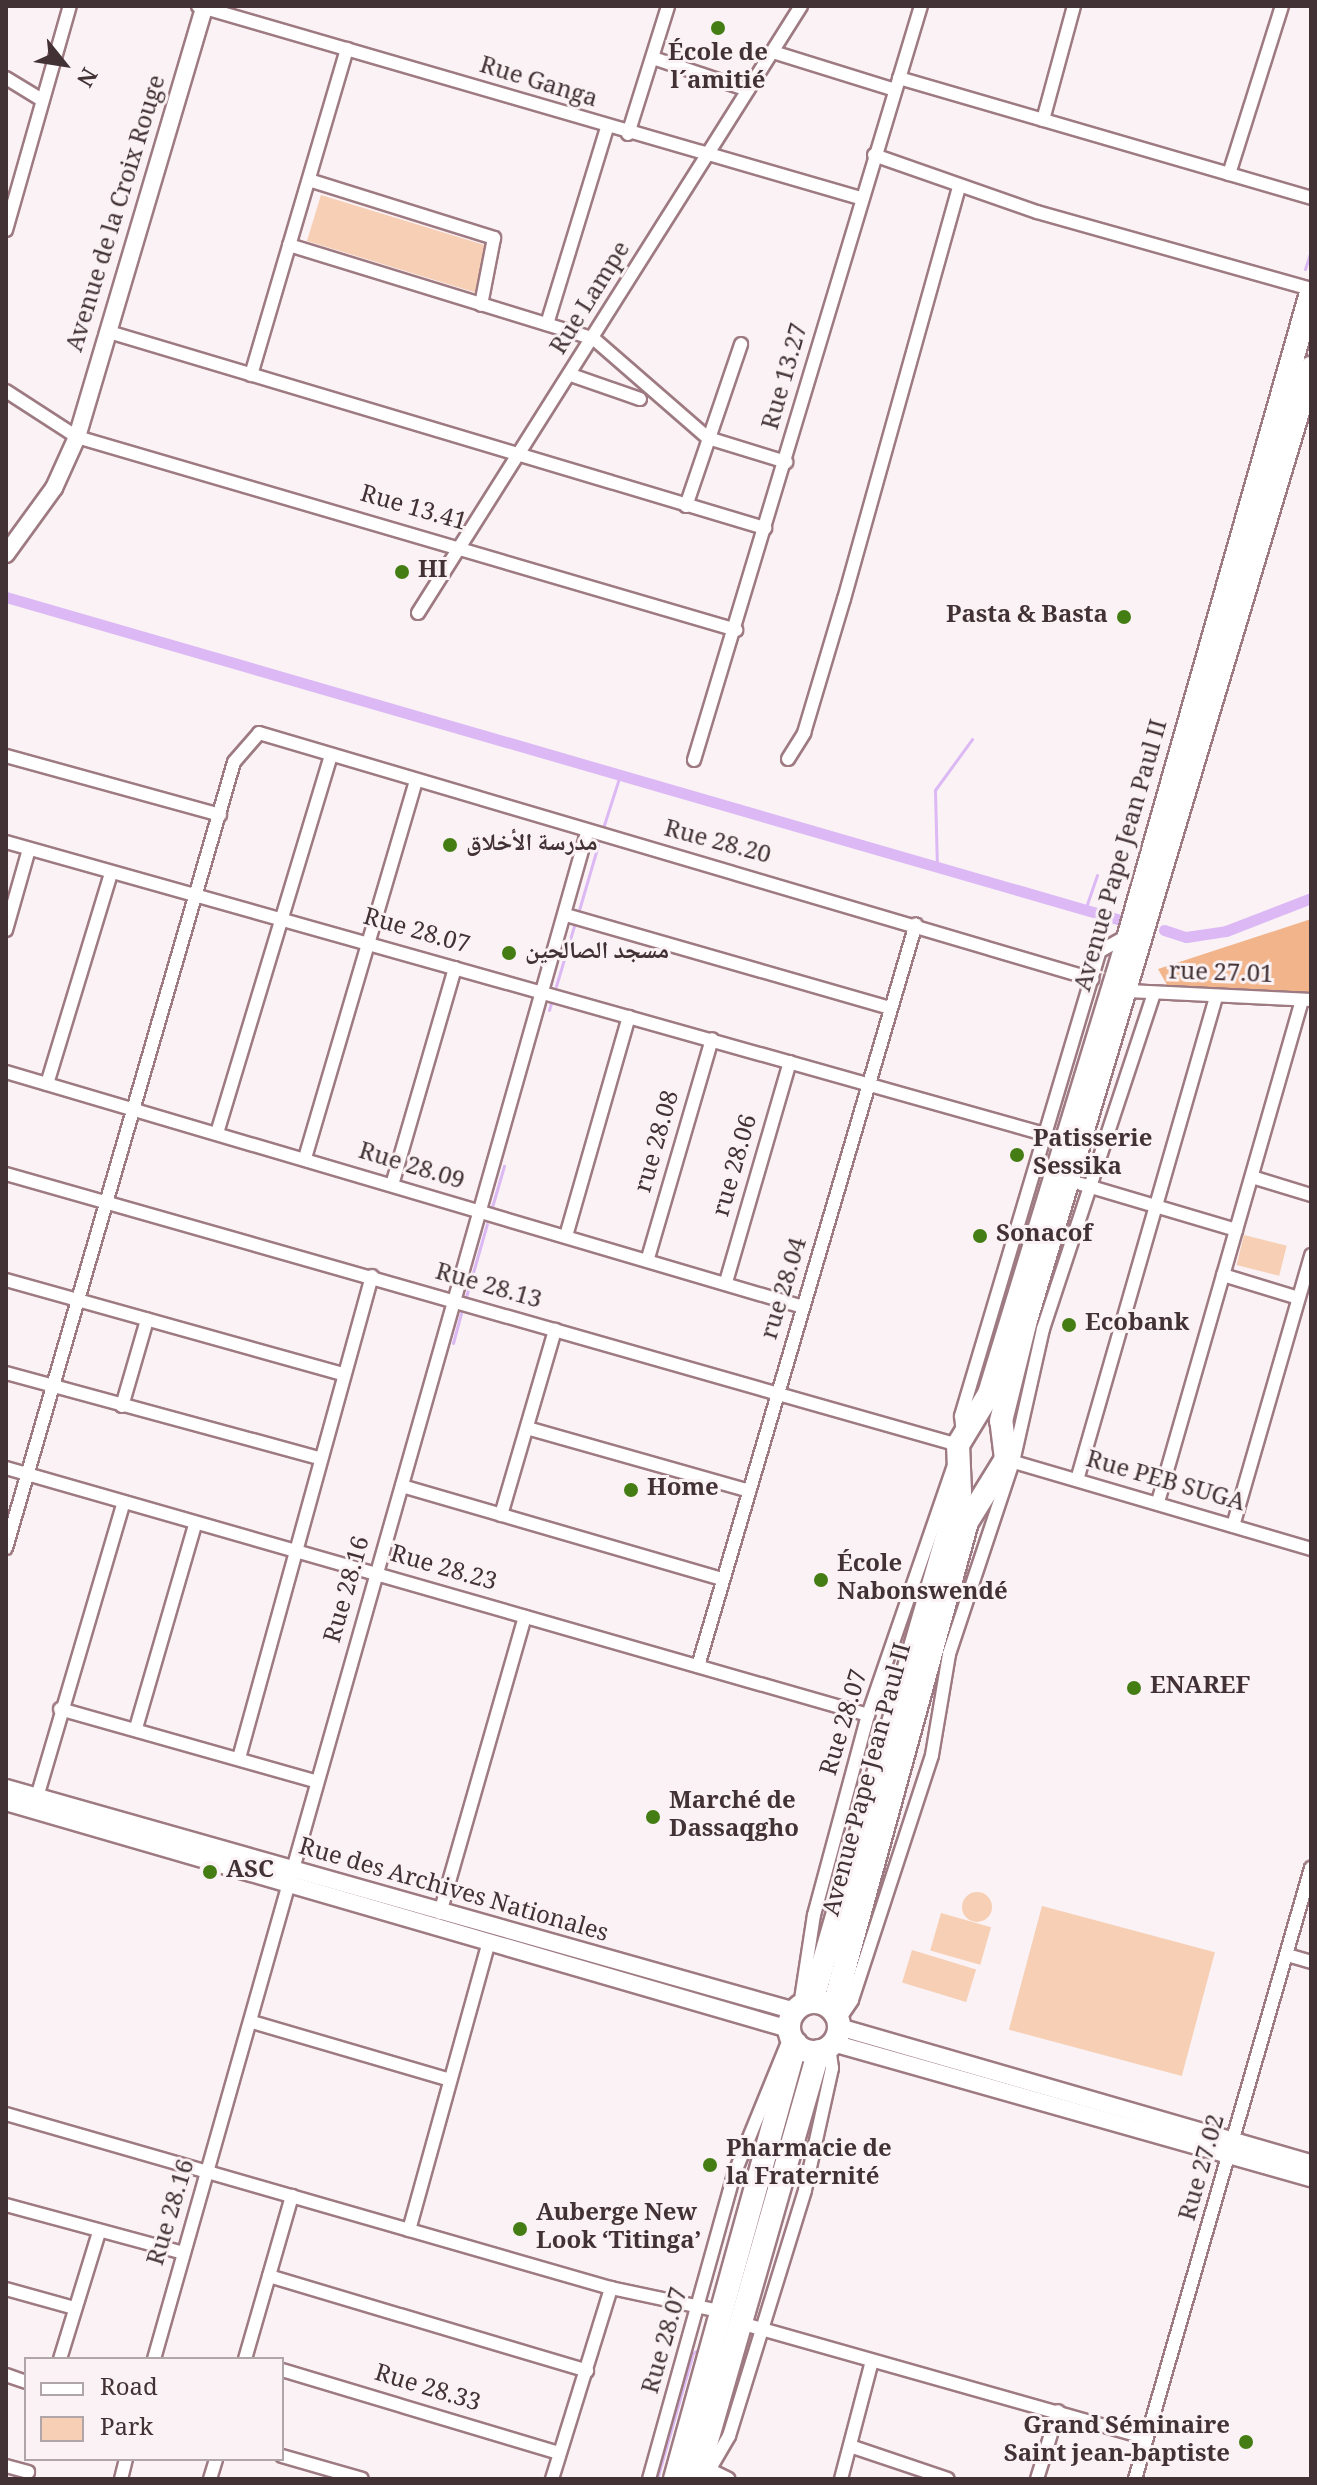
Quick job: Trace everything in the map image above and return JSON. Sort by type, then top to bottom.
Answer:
[{"type":"highway","name":"Avenue Pape Jean Paul II","points":[[694,2475],[797,2021],[962,1447],[1129,935],[1311,291]]},
{"type":"highway","name":"Avenue Pape Jean Paul II","points":[[731,2317],[832,2033],[967,1522],[1003,1459],[1005,1402],[1079,1184],[1129,991],[1311,368]]},
{"type":"highway","points":[[962,1447],[1003,1459]]},
{"type":"highway","points":[[962,1447],[975,1477],[1003,1459]]},
{"type":"highway","points":[[797,2021],[832,2033]]},
{"type":"highway","points":[[797,2021],[832,2033]]},
{"type":"street","points":[[6,230],[70,6]]},
{"type":"street","points":[[628,134],[668,6]]},
{"type":"street","name":"Rue Lampe","points":[[418,613],[521,457],[801,6]]},
{"type":"street","name":"Rue 13.27","points":[[694,760],[786,462],[860,198],[921,6]]},
{"type":"street","points":[[1043,120],[1074,6]]},
{"type":"street","points":[[1229,174],[1282,6]]},
{"type":"street","name":"Rue Ganga","points":[[203,7],[607,128],[860,198]]},
{"type":"street","name":"Avenue de la Croix Rouge","points":[[7,551],[54,488],[77,437],[203,7]]},
{"type":"street","points":[[251,375],[347,49]]},
{"type":"street","points":[[773,52],[1043,120],[1311,198]]},
{"type":"street","points":[[653,58],[748,90]]},
{"type":"street","points":[[6,78],[42,100]]},
{"type":"street","points":[[547,324],[607,128]]},
{"type":"street","points":[[874,155],[959,186],[1311,291]]},
{"type":"street","points":[[309,180],[494,238],[481,305]]},
{"type":"street","points":[[788,759],[804,733],[844,599],[959,186]]},
{"type":"street","points":[[289,245],[594,339],[708,438],[786,462]]},
{"type":"street","points":[[109,332],[765,528]]},
{"type":"street","points":[[686,506],[741,344]]},
{"type":"street","points":[[571,375],[640,399]]},
{"type":"street","name":"Rue 13.41","points":[[6,391],[77,437],[736,630]]},
{"type":"street","name":"Rue 28.20","points":[[220,815],[234,762],[249,739],[272,732],[331,755],[587,833],[916,924],[1092,979]]},
{"type":"street","points":[[217,1133],[331,755]]},
{"type":"street","points":[[6,756],[220,815],[130,1109],[54,1387],[6,1548]]},
{"type":"street","points":[[305,1158],[416,780]]},
{"type":"street","name":"Rue 28.16","points":[[155,2357],[252,2022],[315,1781],[547,993],[587,833]]},
{"type":"street","name":"Rue 28.07","points":[[6,842],[1044,1134]]},
{"type":"street","points":[[6,930],[29,849]]},
{"type":"street","points":[[47,1084],[111,873]]},
{"type":"street","points":[[566,915],[891,1008]]},
{"type":"street","name":"rue 28.04","points":[[698,1666],[916,924]]},
{"type":"street","name":"Rue 28.07","points":[[649,2479],[700,2306],[735,2172],[797,2021],[814,1915],[868,1715],[962,1447],[961,1416],[1100,951],[1129,935]]},
{"type":"street","points":[[392,1185],[455,968]]},
{"type":"street","name":"rue 27.01","points":[[1129,991],[1307,1000]]},
{"type":"street","points":[[1154,994],[1079,1184],[1236,1230]]},
{"type":"street","points":[[1077,1480],[1216,997]]},
{"type":"street","points":[[1158,1502],[1236,1230],[1307,1000]]},
{"type":"street","points":[[566,1236],[629,1017]]},
{"type":"street","name":"rue 28.08","points":[[648,1258],[712,1039]]},
{"type":"street","name":"rue 28.06","points":[[726,1282],[790,1062]]},
{"type":"street","name":"Rue 28.09","points":[[6,1072],[305,1158],[484,1214],[648,1258],[803,1307]]},
{"type":"street","name":"Rue 28.13","points":[[6,1174],[372,1276],[962,1447]]},
{"type":"street","points":[[1252,1177],[1311,1195]]},
{"type":"street","points":[[1233,1526],[1311,1255]]},
{"type":"street","points":[[1223,1275],[1298,1298]]},
{"type":"street","points":[[239,1758],[342,1374],[372,1276]]},
{"type":"street","points":[[6,1280],[342,1374]]},
{"type":"street","points":[[122,1406],[147,1320]]},
{"type":"street","points":[[501,1515],[555,1330]]},
{"type":"street","points":[[6,1373],[319,1458]]},
{"type":"street","points":[[527,1428],[749,1491]]},
{"type":"street","name":"Rue PEB SUGA","points":[[1003,1459],[1311,1549]]},
{"type":"street","name":"Rue 28.23","points":[[6,1468],[123,1505],[296,1551],[868,1715]]},
{"type":"street","points":[[402,1486],[723,1579]]},
{"type":"street","points":[[37,1797],[60,1709],[123,1505]]},
{"type":"street","points":[[136,1728],[195,1525]]},
{"type":"street","points":[[440,1913],[525,1617]]},
{"type":"street","points":[[60,1709],[315,1781]]},
{"type":"street","name":"Rue des Archives Nationales","points":[[6,1788],[489,1941],[797,2021]]},
{"type":"street","name":"Rue des Archives Nationales","points":[[6,1802],[440,1913],[797,2021]]},
{"type":"street","name":"Rue 27.02","points":[[1135,2479],[1233,2148],[1311,1868]]},
{"type":"street","points":[[409,2230],[489,1941]]},
{"type":"street","points":[[1287,1955],[1311,1962]]},
{"type":"street","points":[[252,2022],[450,2080]]},
{"type":"street","points":[[729,2479],[694,2475],[759,2328],[805,2190],[832,2068],[832,2033],[1233,2148],[1311,2178]]},
{"type":"street","points":[[6,2114],[611,2288],[700,2306],[759,2328],[1146,2438]]},
{"type":"street","points":[[1233,2148],[1311,2163]]},
{"type":"street","points":[[246,2357],[292,2196]]},
{"type":"street","points":[[6,2205],[184,2253]]},
{"type":"street","points":[[61,2357],[99,2232]]},
{"type":"street","points":[[269,2276],[587,2371]]},
{"type":"street","points":[[552,2479],[611,2288]]},
{"type":"street","points":[[6,2289],[74,2308]]},
{"type":"street","points":[[841,2479],[872,2361]]},
{"type":"street","name":"Rue 28.33","points":[[284,2371],[559,2453]]},
{"type":"street","points":[[1037,2479],[1058,2411]]},
{"type":"street","points":[[850,2446],[948,2479]]},
{"type":"street","points":[[284,2457],[362,2479]]},
{"type":"street","points":[[6,2466],[27,2476]]},
{"type":"green space","points":[[321,195],[490,247],[476,293],[307,241]]},
{"type":"green space","points":[[1244,1235],[1287,1246],[1279,1276],[1237,1265]]},
{"type":"green space","points":[[977,1892],[988,1896],[992,1907],[988,1918],[977,1922],[966,1918],[962,1907],[966,1896]]},
{"type":"green space","points":[[1042,1906],[1215,1952],[1182,2076],[1009,2030]]},
{"type":"green space","points":[[941,1913],[991,1927],[980,1965],[930,1950]]},
{"type":"green space","points":[[912,1950],[976,1970],[966,2002],[902,1983]]},
{"type":"shaded area","points":[[1311,919],[1311,994],[1170,990],[1158,969]]},
{"type":"waterway","points":[[1305,269],[1311,250]]},
{"type":"waterway","points":[[6,597],[1117,919]]},
{"type":"waterway","points":[[937,868],[935,790],[972,739]]},
{"type":"waterway","points":[[603,828],[620,775]]},
{"type":"waterway","points":[[579,910],[598,845]]},
{"type":"waterway","points":[[1085,910],[1097,875]]},
{"type":"waterway","points":[[1164,930],[1186,937],[1226,931],[1311,898]]},
{"type":"waterway","points":[[556,986],[574,926]]},
{"type":"waterway","points":[[549,1010],[551,1003]]},
{"type":"waterway","points":[[492,1207],[504,1166]]},
{"type":"waterway","points":[[466,1297],[487,1224]]},
{"type":"waterway","points":[[453,1343],[461,1313]]},
{"type":"waterway","points":[[657,2479],[693,2353],[701,2348]]},
{"type":"place","name":"École de l´amitié","points":[[718,28]]},
{"type":"place","name":"HI","points":[[402,572]]},
{"type":"place","name":"Pasta & Basta","points":[[1124,617]]},
{"type":"place","name":"مدرسة الأخلاق","points":[[450,845]]},
{"type":"place","name":"مسجد الصالحين","points":[[509,953]]},
{"type":"place","name":"Patisserie Sessika","points":[[1017,1155]]},
{"type":"place","name":"Sonacof","points":[[980,1236]]},
{"type":"place","name":"Ecobank","points":[[1069,1325]]},
{"type":"place","name":"Home","points":[[631,1490]]},
{"type":"place","name":"École Nabonswendé","points":[[821,1580]]},
{"type":"place","name":"ENAREF","points":[[1134,1688]]},
{"type":"place","name":"Marché de Dassaqgho","points":[[653,1817]]},
{"type":"place","name":"ASC","points":[[210,1872]]},
{"type":"place","name":"Pharmacie de la Fraternité","points":[[710,2165]]},
{"type":"place","name":"Auberge New Look ‘Titinga’","points":[[520,2229]]},
{"type":"place","name":"Grand Séminaire Saint jean-baptiste","points":[[1246,2442]]}]
